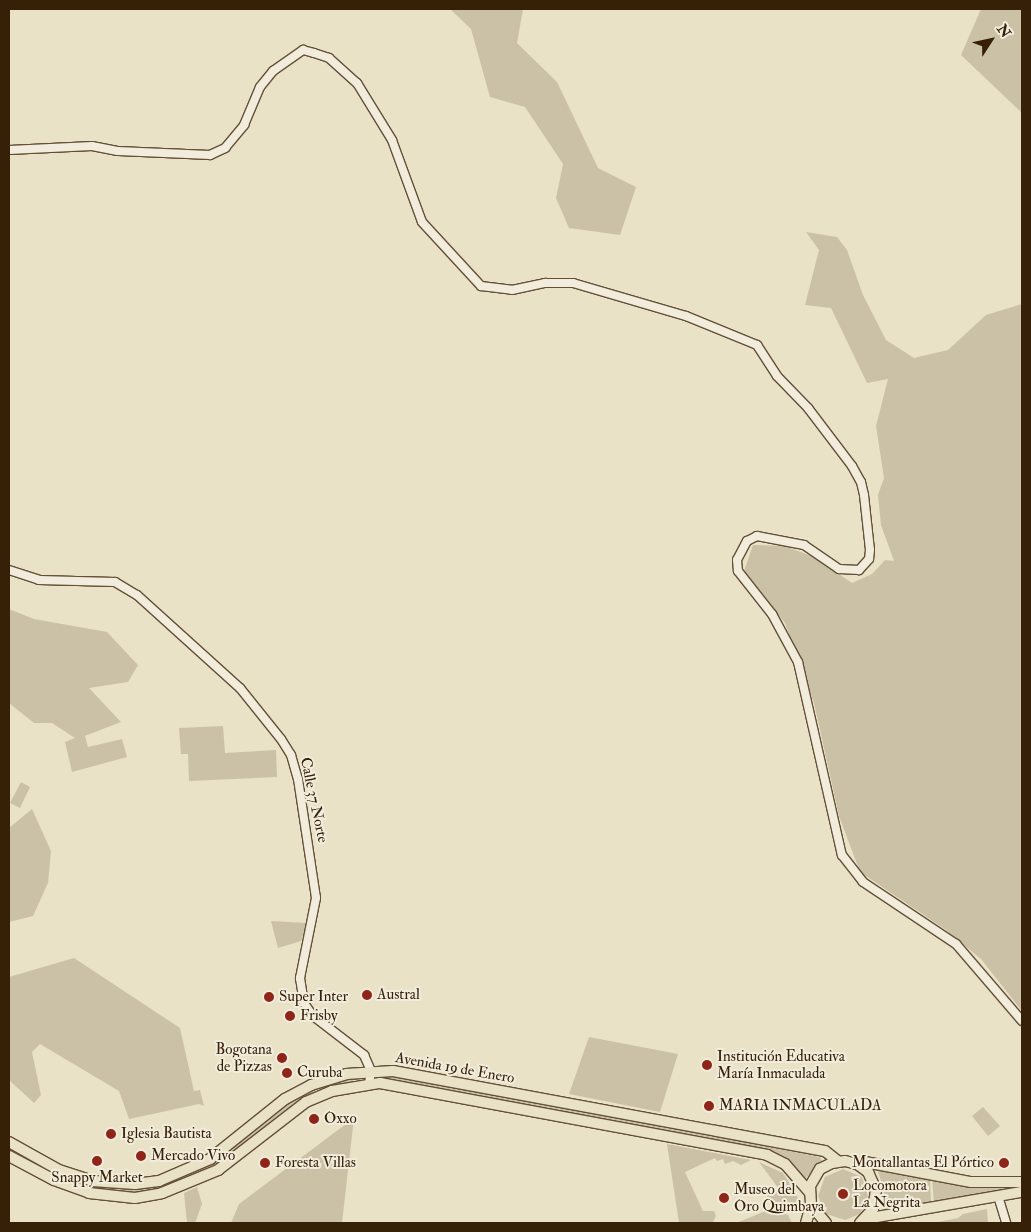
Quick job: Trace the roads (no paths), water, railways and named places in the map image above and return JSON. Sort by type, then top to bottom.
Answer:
[{"type":"main road","name":"Avenida 19 de Enero","points":[[9,1142],[58,1170],[92,1181],[135,1184],[159,1181],[210,1159],[300,1090],[328,1078],[371,1071],[392,1071],[825,1151],[838,1161],[857,1164],[865,1162],[971,1182],[1022,1182]]},
{"type":"main road","name":"Avenida 19 de Enero","points":[[9,1156],[54,1180],[89,1193],[136,1198],[162,1193],[218,1170],[306,1102],[332,1091],[369,1084],[401,1086],[767,1155],[785,1164],[809,1192]]},
{"type":"main road","points":[[806,1223],[811,1205],[809,1192],[820,1169],[838,1161]]},
{"type":"main road","points":[[857,1164],[872,1178],[876,1190],[875,1203],[862,1221]]},
{"type":"main road","points":[[862,1221],[1022,1192]]},
{"type":"main road","points":[[811,1205],[826,1223]]},
{"type":"street","points":[[9,150],[92,146],[118,151],[210,155],[224,148],[244,125],[260,87],[273,71],[303,50],[329,58],[357,83],[392,140],[422,222],[481,286],[512,290],[545,283],[573,283],[686,316],[757,345],[777,376],[812,413],[852,466],[863,488],[870,550],[863,568],[845,571],[804,545],[757,536],[747,541],[737,560],[738,571],[772,614],[798,662],[842,854],[863,882],[956,944],[1022,1021]]},
{"type":"street","name":"Calle 37 Norte","points":[[9,570],[39,580],[115,582],[137,595],[240,688],[281,739],[291,755],[298,778],[316,898],[300,978],[304,1003],[312,1015],[364,1056],[371,1071]]},
{"type":"street","points":[[369,1084],[371,1071]]},
{"type":"street","points":[[998,1196],[1006,1223]]},
{"type":"place","name":"Austral","points":[[367,995]]},
{"type":"place","name":"Super Inter","points":[[269,997]]},
{"type":"place","name":"Frisby","points":[[290,1016]]},
{"type":"place","name":"Bogotana de Pizzas","points":[[282,1058]]},
{"type":"place","name":"Institución Educativa María Inmaculada","points":[[707,1065]]},
{"type":"place","name":"Curuba","points":[[287,1073]]},
{"type":"place","name":"MARIA INMACULADA","points":[[709,1106]]},
{"type":"place","name":"Oxxo","points":[[314,1119]]},
{"type":"place","name":"Iglesia Bautista","points":[[111,1134]]},
{"type":"place","name":"Mercado Vivo","points":[[141,1156]]},
{"type":"place","name":"Snappy Market","points":[[97,1161]]},
{"type":"place","name":"Foresta Villas","points":[[265,1163]]},
{"type":"place","name":"Montallantas El Pórtico","points":[[1004,1163]]},
{"type":"place","name":"Locomotora La Negrita","points":[[843,1194]]},
{"type":"place","name":"Museo del Oro Quimbaya","points":[[724,1198]]}]
